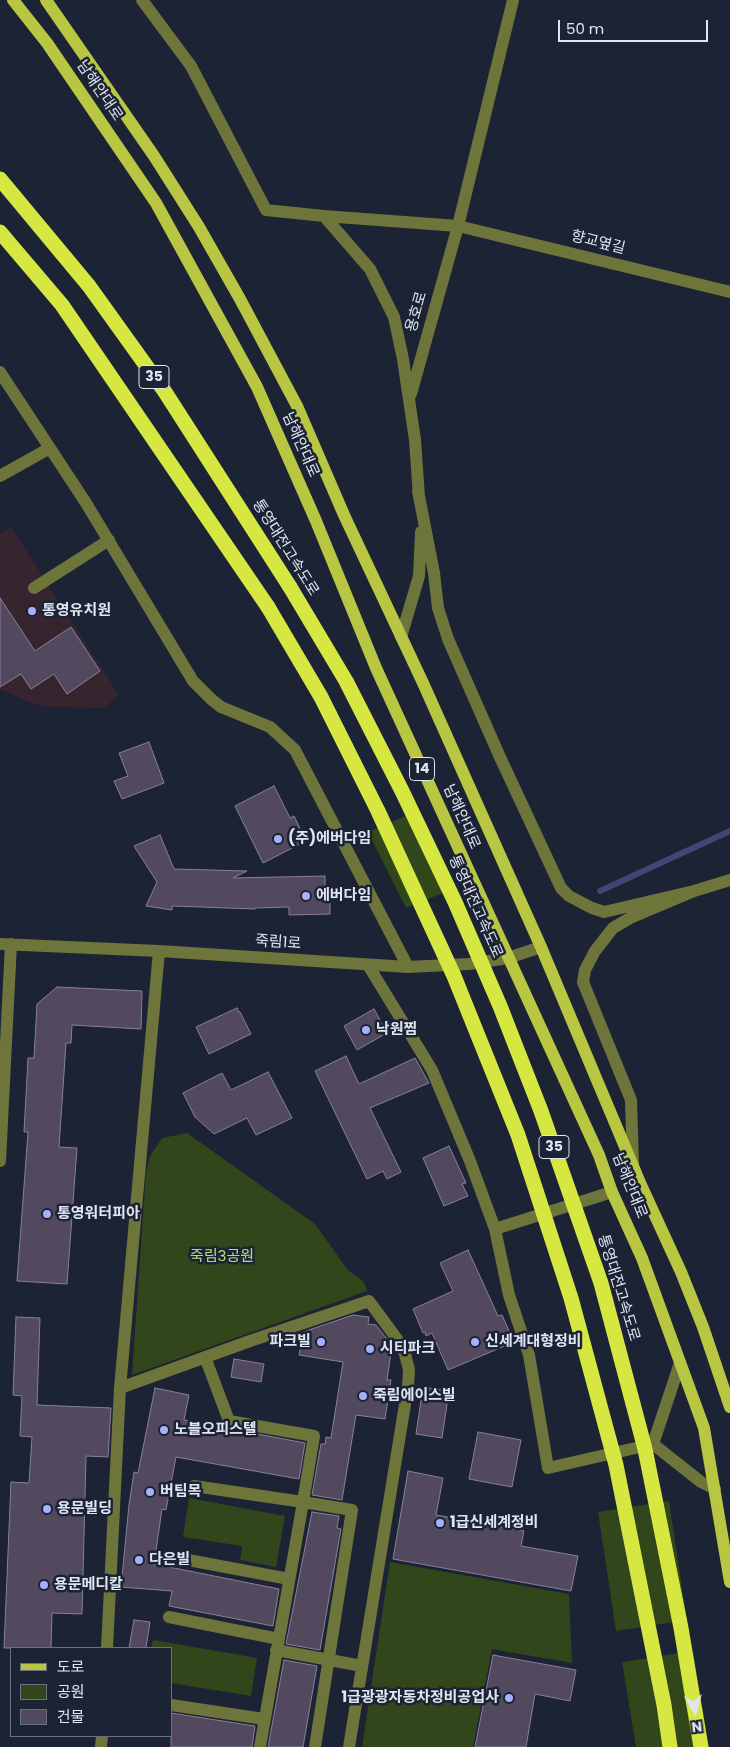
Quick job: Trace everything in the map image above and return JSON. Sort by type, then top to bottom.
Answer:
[{"type":"highway","name":"통영대전고속도로","points":[[0,180],[89,286],[165,392],[290,587],[346,681],[455,902],[500,1006],[541,1111],[601,1283],[645,1449],[681,1628],[701,1747]]},
{"type":"highway","name":"35","points":[[0,232],[62,305],[268,607],[321,697],[378,811],[454,976],[518,1136],[570,1298],[616,1465],[664,1705],[670,1747]]},
{"type":"main road","name":"남해안대로","points":[[13,0],[47,42],[156,203],[257,387],[316,521],[376,668],[595,1147],[612,1192],[642,1258],[704,1428],[730,1582]]},
{"type":"main road","name":"남해안대로","points":[[46,0],[159,164],[199,227],[240,299],[296,406],[540,948],[696,1309],[730,1407]]},
{"type":"street","name":"향교옆길","points":[[142,0],[191,66],[266,210],[458,226],[730,292]]},
{"type":"street","name":"용호로","points":[[401,637],[419,576],[421,535],[415,440],[409,399],[458,226],[513,0]]},
{"type":"street","points":[[324,216],[370,269],[394,317],[409,399]]},
{"type":"street","points":[[0,372],[109,540],[193,681],[221,707],[270,727],[295,750],[408,968]]},
{"type":"street","points":[[0,476],[50,448]]},
{"type":"street","points":[[418,491],[434,573],[438,608],[448,639],[498,755],[561,888],[569,896],[604,912],[694,891],[730,880]]},
{"type":"street","points":[[34,588],[109,540]]},
{"type":"street","points":[[633,1166],[631,1100],[583,982],[586,970],[595,951],[612,928],[630,918],[694,891]]},
{"type":"street","name":"죽림1로","points":[[0,1161],[6,944],[159,951],[408,968],[469,964],[508,958],[540,948]]},
{"type":"street","points":[[107,1647],[120,1388],[159,951]]},
{"type":"street","points":[[368,965],[432,1070],[470,1161],[495,1229],[509,1295],[529,1355],[548,1468],[653,1444]]},
{"type":"street","points":[[495,1229],[612,1192]]},
{"type":"street","points":[[120,1388],[369,1301],[389,1326],[405,1354],[409,1370],[408,1386],[349,1747]]},
{"type":"street","points":[[205,1357],[229,1421],[314,1436],[260,1747]]},
{"type":"street","points":[[653,1444],[680,1363]]},
{"type":"street","points":[[653,1444],[701,1482],[715,1489]]},
{"type":"street","points":[[194,1486],[352,1510],[315,1747]]},
{"type":"street","points":[[183,1559],[289,1579]]},
{"type":"street","points":[[169,1617],[277,1644],[328,1660],[362,1666]]},
{"type":"street","points":[[172,1705],[264,1719]]},
{"type":"shaded area","name":"통영유치원","points":[[11,527],[119,695],[104,708],[47,707],[31,703],[0,689],[0,534]]},
{"type":"green space","points":[[415,812],[453,889],[406,908],[368,832]]},
{"type":"green space","name":"죽림3공원","points":[[187,1133],[315,1224],[347,1269],[364,1282],[367,1291],[132,1375],[146,1172],[150,1156],[162,1138]]},
{"type":"green space","points":[[189,1498],[285,1516],[276,1567],[240,1560],[242,1546],[183,1537]]},
{"type":"green space","points":[[669,1501],[687,1620],[616,1631],[598,1512]]},
{"type":"green space","points":[[390,1562],[569,1594],[572,1663],[492,1649],[473,1747],[362,1747]]},
{"type":"green space","points":[[153,1640],[257,1658],[251,1696],[172,1683],[172,1647],[151,1647]]},
{"type":"green space","points":[[693,1651],[709,1747],[636,1747],[622,1662]]},
{"type":"building","points":[[0,598],[35,651],[71,627],[100,671],[67,694],[54,674],[31,689],[21,674],[0,687]]},
{"type":"building","points":[[149,742],[164,783],[122,799],[114,781],[128,776],[119,753]]},
{"type":"building","points":[[274,786],[290,818],[294,816],[306,841],[263,863],[235,806]]},
{"type":"building","points":[[160,835],[174,869],[247,871],[233,878],[325,876],[325,886],[330,886],[330,914],[289,915],[289,907],[255,909],[172,906],[172,910],[146,906],[157,882],[134,846]]},
{"type":"building","points":[[57,987],[142,991],[141,1029],[72,1025],[71,1043],[66,1043],[59,1147],[77,1148],[67,1284],[17,1281],[28,1132],[24,1132],[28,1058],[34,1058],[37,1004]]},
{"type":"building","points":[[237,1008],[251,1034],[209,1054],[196,1027]]},
{"type":"building","name":"낙원찜","points":[[374,1009],[387,1033],[357,1050],[344,1026]]},
{"type":"building","points":[[346,1056],[359,1084],[415,1058],[429,1083],[370,1108],[401,1172],[387,1179],[383,1171],[367,1179],[315,1071]]},
{"type":"building","points":[[268,1072],[292,1118],[256,1135],[247,1118],[214,1134],[195,1117],[183,1093],[222,1073],[231,1090]]},
{"type":"building","points":[[449,1146],[466,1183],[462,1184],[468,1196],[444,1206],[423,1158]]},
{"type":"building","points":[[468,1250],[498,1316],[502,1315],[514,1342],[448,1370],[432,1333],[426,1336],[425,1332],[423,1333],[413,1309],[453,1291],[440,1263]]},
{"type":"building","points":[[353,1315],[369,1317],[368,1324],[376,1325],[392,1346],[387,1380],[391,1380],[385,1419],[356,1415],[342,1500],[312,1495],[321,1444],[325,1444],[326,1437],[331,1438],[343,1362],[299,1355],[303,1332]]},
{"type":"building","points":[[16,1317],[40,1318],[37,1405],[111,1408],[108,1457],[86,1456],[82,1614],[52,1613],[51,1647],[4,1648],[11,1482],[29,1483],[32,1437],[20,1436],[22,1396],[13,1395]]},
{"type":"building","points":[[234,1359],[264,1364],[261,1382],[231,1377]]},
{"type":"building","points":[[423,1387],[449,1391],[442,1438],[416,1434]]},
{"type":"building","points":[[155,1388],[189,1395],[184,1420],[305,1443],[299,1479],[176,1457],[166,1510],[162,1509],[154,1564],[279,1589],[273,1626],[169,1606],[172,1591],[121,1587],[134,1472],[138,1473]]},
{"type":"building","points":[[478,1432],[521,1440],[512,1487],[469,1479]]},
{"type":"building","name":"1급신세계정비","points":[[408,1471],[443,1478],[436,1515],[524,1531],[521,1546],[578,1556],[571,1591],[393,1559]]},
{"type":"building","points":[[312,1512],[339,1516],[337,1528],[341,1529],[320,1650],[286,1644]]},
{"type":"building","points":[[134,1620],[150,1622],[146,1647],[129,1647]]},
{"type":"building","name":"1급광광자동차정비공업사","points":[[493,1655],[576,1670],[570,1701],[535,1694],[526,1747],[475,1747]]},
{"type":"building","points":[[284,1660],[317,1666],[303,1747],[268,1747]]},
{"type":"building","points":[[172,1713],[255,1726],[252,1747],[171,1747]]},
{"type":"waterway","points":[[600,891],[730,831]]},
{"type":"place","name":"통영유치원","points":[[32,611]]},
{"type":"place","name":"(주)에버다임","points":[[278,839]]},
{"type":"place","name":"에버다임","points":[[306,896]]},
{"type":"place","name":"낙원찜","points":[[366,1030]]},
{"type":"place","name":"통영워터피아","points":[[47,1214]]},
{"type":"place","name":"파크빌","points":[[321,1342]]},
{"type":"place","name":"신세계대형정비","points":[[475,1342]]},
{"type":"place","name":"시티파크","points":[[370,1349]]},
{"type":"place","name":"죽림에이스빌","points":[[363,1396]]},
{"type":"place","name":"노블오피스텔","points":[[164,1430]]},
{"type":"place","name":"버팀목","points":[[150,1492]]},
{"type":"place","name":"용문빌딩","points":[[47,1509]]},
{"type":"place","name":"1급신세계정비","points":[[440,1523]]},
{"type":"place","name":"다은빌","points":[[139,1560]]},
{"type":"place","name":"용문메디칼","points":[[44,1585]]},
{"type":"place","name":"1급광광자동차정비공업사","points":[[509,1698]]}]
